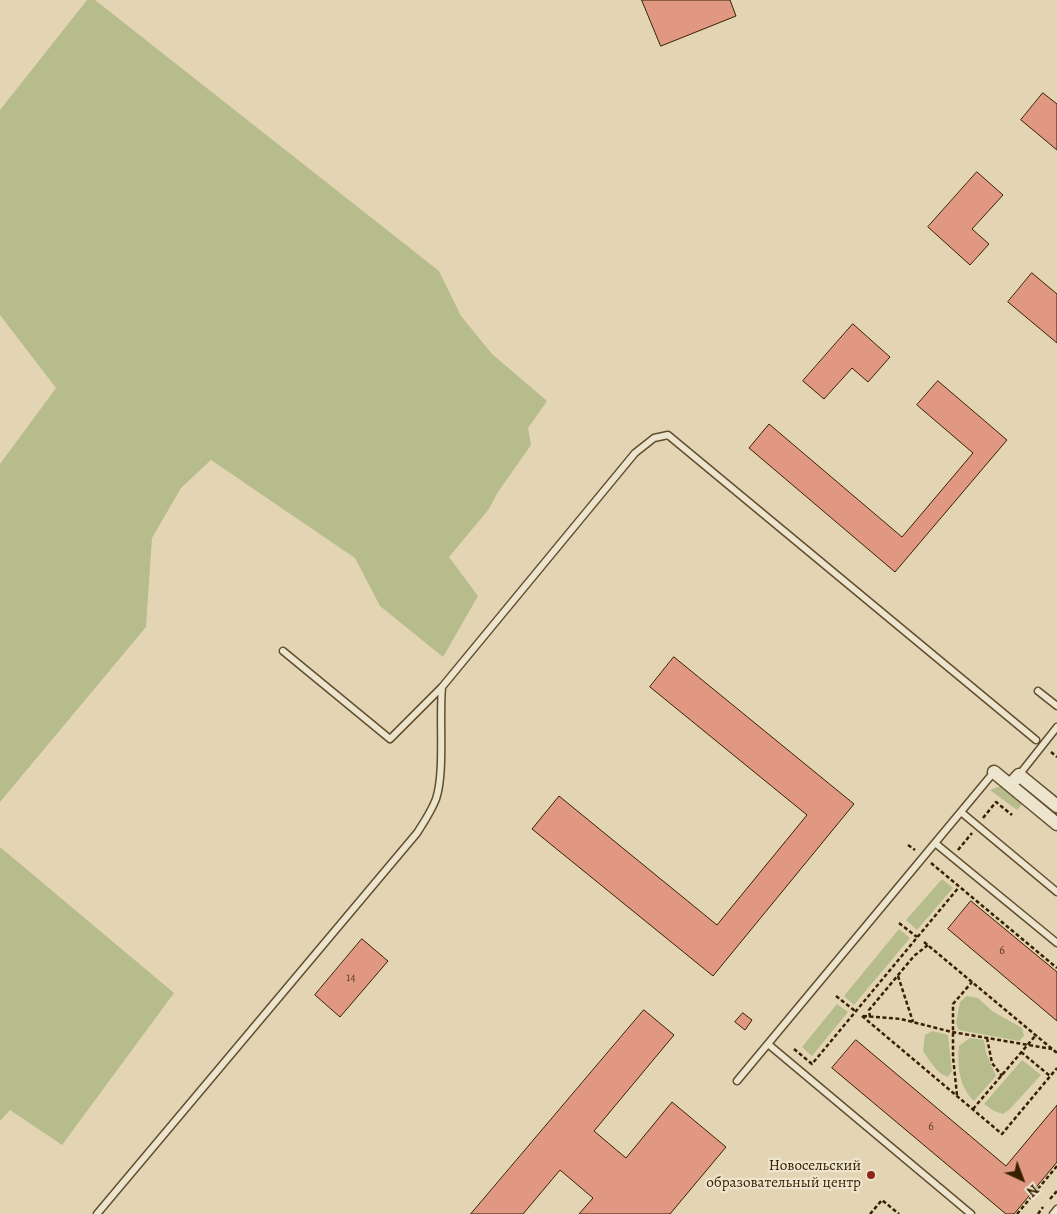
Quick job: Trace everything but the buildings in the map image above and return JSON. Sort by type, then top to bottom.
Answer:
[{"type":"street","points":[[994,772],[1057,824]]},
{"type":"street","points":[[1010,785],[1018,774],[1057,806]]},
{"type":"lane","points":[[283,650],[390,739],[442,687],[635,453],[654,438],[668,436],[1036,740]]},
{"type":"lane","points":[[98,1214],[417,833],[429,815],[436,798],[440,779],[442,687]]},
{"type":"lane","points":[[1038,692],[1057,706]]},
{"type":"lane","points":[[1018,774],[1057,727]]},
{"type":"lane","points":[[737,1081],[994,772]]},
{"type":"lane","points":[[961,812],[1057,892]]},
{"type":"lane","points":[[935,842],[1057,943]]},
{"type":"lane","points":[[768,1044],[971,1214]]},
{"type":"lane","points":[[1053,1214],[1057,1209]]},
{"type":"path","points":[[982,819],[996,802],[1012,815]]},
{"type":"path","points":[[957,852],[973,832]]},
{"type":"path","points":[[908,844],[918,853]]},
{"type":"path","points":[[930,862],[1057,968]]},
{"type":"path","points":[[792,1048],[812,1064],[959,887]]},
{"type":"path","points":[[899,922],[917,937]]},
{"type":"path","points":[[924,942],[1057,1052]]},
{"type":"path","points":[[870,1017],[869,1010],[914,956],[928,945]]},
{"type":"path","points":[[898,976],[913,1022]]},
{"type":"path","points":[[957,1096],[952,1032],[953,1004],[972,982]]},
{"type":"path","points":[[836,996],[855,1012]]},
{"type":"path","points":[[1052,1049],[952,1032],[913,1022],[862,1016],[1002,1134],[1057,1068]]},
{"type":"path","points":[[973,1109],[1036,1035]]},
{"type":"path","points":[[986,1038],[992,1063],[1002,1076]]},
{"type":"path","points":[[1021,1052],[1050,1076]]},
{"type":"path","points":[[1017,1214],[1057,1166]]},
{"type":"path","points":[[870,1214],[882,1200],[899,1214]]},
{"type":"green space","points":[[87,0],[95,0],[439,271],[461,316],[492,354],[547,401],[528,428],[531,445],[498,492],[489,509],[449,557],[478,596],[443,657],[380,606],[355,558],[211,460],[181,488],[152,538],[146,627],[0,802],[0,464],[56,388],[0,315],[0,110]]},
{"type":"green space","points":[[1001,786],[1023,803],[1017,810],[990,790]]},
{"type":"green space","points":[[0,847],[174,993],[62,1145],[10,1110],[0,1121]]},
{"type":"green space","points":[[942,879],[953,888],[917,930],[906,920]]},
{"type":"green space","points":[[899,929],[910,938],[854,1005],[844,996]]},
{"type":"green space","points":[[967,996],[978,998],[992,1011],[1022,1028],[1024,1036],[1019,1041],[959,1030],[956,1023],[960,1002]]},
{"type":"green space","points":[[837,1004],[848,1012],[812,1056],[802,1047]]},
{"type":"green space","points":[[932,1031],[948,1035],[952,1071],[948,1077],[937,1070],[923,1051],[925,1035]]},
{"type":"green space","points":[[970,1038],[984,1040],[986,1053],[996,1076],[974,1101],[962,1082],[958,1061],[959,1046]]},
{"type":"green space","points":[[1022,1060],[1041,1075],[1009,1110],[1003,1114],[994,1111],[984,1104]]},
{"type":"place","name":"Новосельский образовательный центр","points":[[871,1175]]}]
